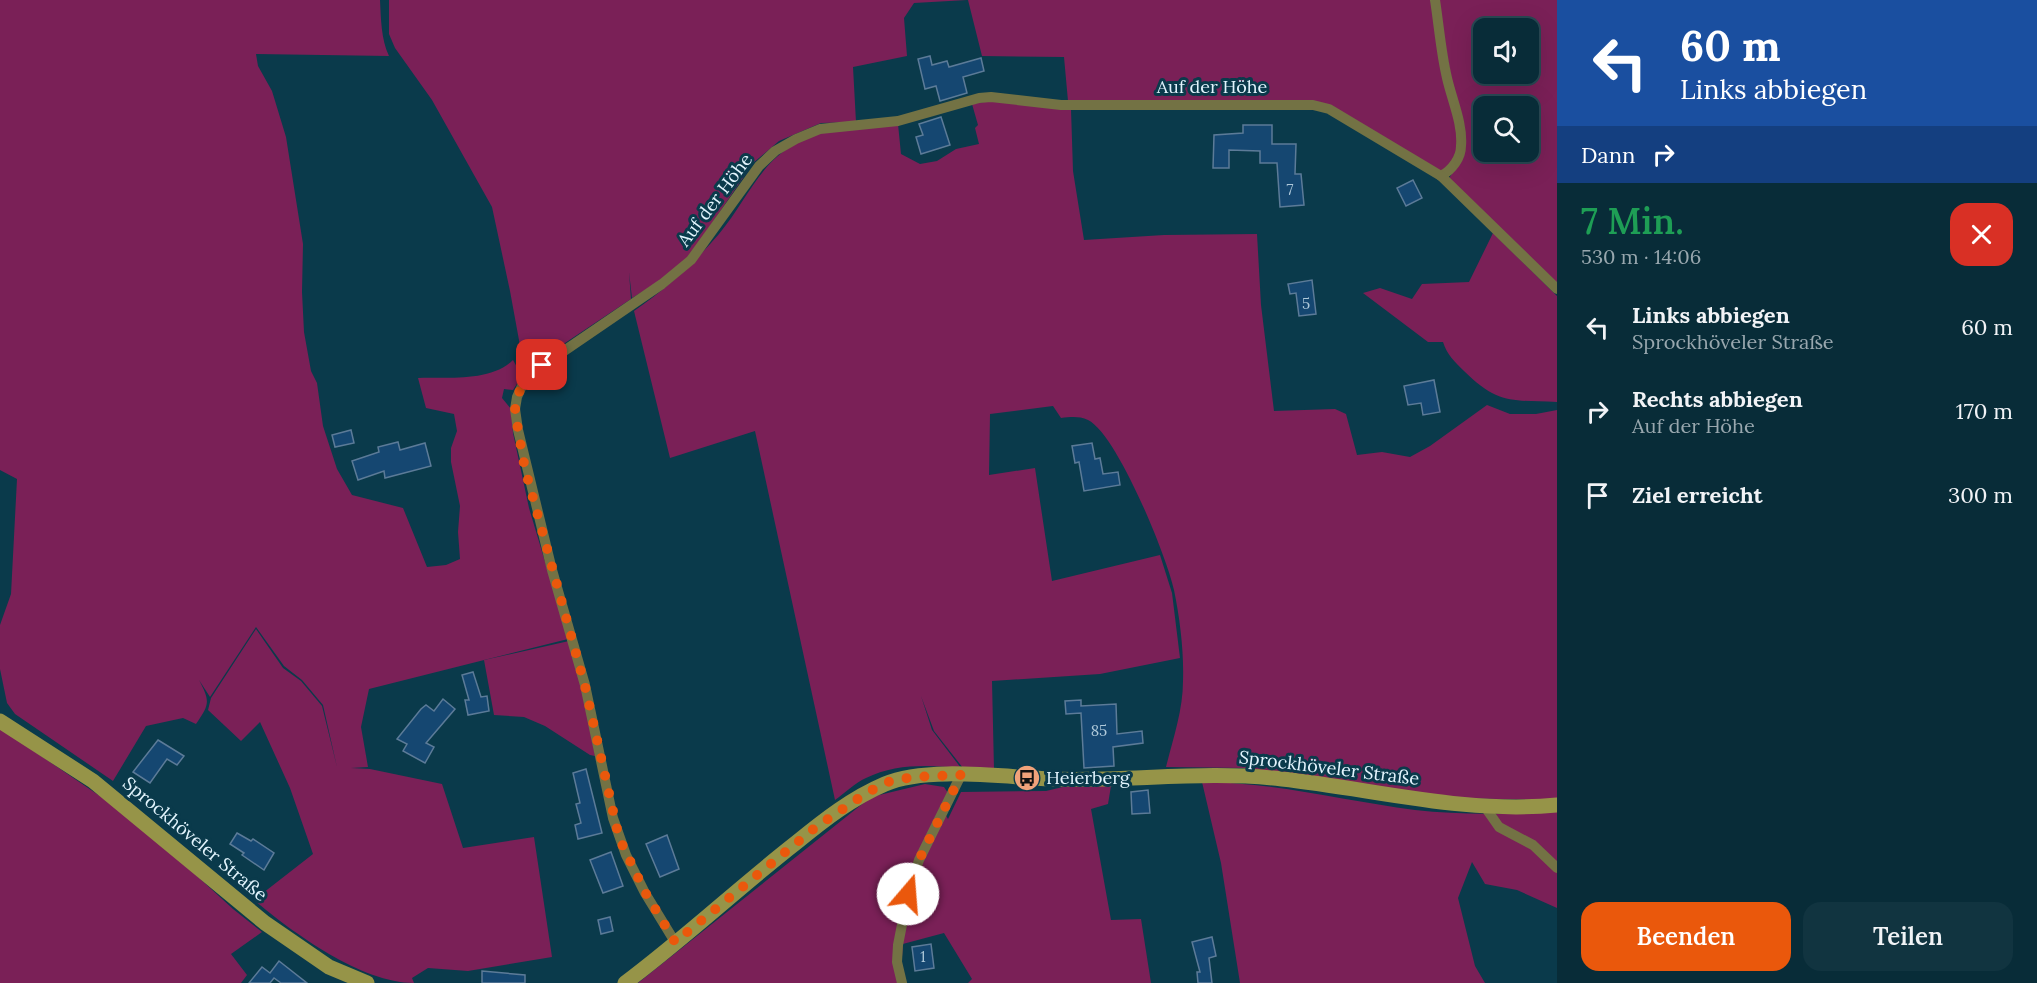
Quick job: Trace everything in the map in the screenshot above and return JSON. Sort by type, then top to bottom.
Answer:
[{"type":"street","points":[[1435,0],[1446,75],[1460,129],[1462,148],[1449,172],[1441,176]]},
{"type":"street","name":"Auf der Höhe","points":[[675,942],[626,855],[613,818],[585,686],[552,570],[515,410],[517,397],[526,377],[662,284],[692,260],[759,166],[775,151],[820,129],[898,121],[991,97],[1062,105],[1294,103],[1329,109],[1441,176],[1557,289]]},
{"type":"street","name":"Sprockhöveler Straße","points":[[0,721],[93,781],[265,922],[329,967],[367,983]]},
{"type":"street","name":"Sprockhöveler Straße","points":[[625,983],[816,827],[868,792],[888,782],[912,777],[961,775],[1112,780],[1214,774],[1281,778],[1447,804],[1485,807],[1557,805]]},
{"type":"street","points":[[903,983],[897,962],[908,894],[919,860],[961,775]]},
{"type":"street","points":[[1485,807],[1499,827],[1533,845],[1557,868]]},
{"type":"shaded area","points":[[0,0],[380,0],[383,36],[389,56],[256,54],[258,66],[272,91],[286,137],[303,244],[304,332],[311,371],[317,383],[323,426],[337,469],[352,495],[403,508],[427,567],[446,565],[460,559],[458,532],[460,506],[451,462],[451,448],[457,431],[454,414],[426,408],[418,378],[481,375],[504,367],[513,360],[522,376],[513,390],[504,389],[502,398],[511,409],[513,433],[529,508],[568,639],[369,689],[361,727],[368,767],[351,768],[370,769],[442,784],[463,848],[534,837],[552,957],[468,971],[428,968],[412,978],[414,983],[394,981],[373,975],[329,954],[288,927],[254,900],[313,854],[290,788],[260,722],[241,741],[208,710],[211,698],[256,629],[283,668],[301,681],[322,706],[337,767],[323,705],[302,680],[284,666],[256,627],[210,697],[199,680],[207,702],[196,724],[183,718],[146,726],[113,781],[15,714],[7,703],[0,669],[0,625],[11,594],[17,479],[0,470]]},
{"type":"shaded area","points":[[389,0],[967,0],[914,3],[904,18],[907,56],[853,67],[856,122],[821,123],[779,141],[753,163],[689,257],[660,281],[632,298],[629,272],[631,299],[529,367],[523,362],[492,207],[432,100],[395,48],[389,34]]},
{"type":"shaded area","points":[[968,0],[1431,0],[1460,148],[1455,160],[1441,171],[1331,107],[1068,101],[1064,57],[982,56]]},
{"type":"shaded area","points":[[1437,0],[1557,0],[1557,286],[1448,180],[1464,148]]},
{"type":"shaded area","points":[[990,101],[1071,109],[1073,171],[1084,240],[1164,235],[1257,234],[1261,305],[1274,411],[1335,409],[1346,414],[1357,455],[1382,452],[1410,457],[1430,446],[1487,405],[1510,414],[1536,414],[1557,410],[1557,800],[1444,798],[1331,779],[1243,768],[1166,767],[1183,692],[1183,659],[1174,590],[1162,551],[1126,471],[1100,430],[1088,420],[1078,417],[1061,418],[1053,406],[990,414],[989,475],[1035,468],[1052,581],[1160,555],[1172,593],[1180,658],[1100,674],[992,681],[994,769],[963,768],[934,731],[921,696],[932,730],[961,768],[901,767],[877,773],[854,785],[835,800],[755,431],[670,458],[634,311],[679,276],[699,256],[719,234],[760,175],[785,150],[820,133],[898,124],[901,154],[920,164],[937,161],[956,149],[979,144],[975,128],[978,125],[972,104]]},
{"type":"shaded area","points":[[1493,233],[1557,296],[1557,402],[1517,400],[1487,390],[1454,361],[1443,342],[1428,342],[1363,293],[1380,288],[1412,299],[1422,284],[1469,282]]},
{"type":"shaded area","points":[[569,641],[582,685],[595,756],[545,726],[524,717],[494,715],[484,660]]},
{"type":"shaded area","points":[[0,728],[138,822],[233,909],[262,932],[231,954],[247,975],[241,983],[0,983]]},
{"type":"shaded area","points":[[1202,782],[1282,788],[1433,812],[1504,814],[1557,810],[1557,908],[1517,890],[1485,884],[1472,862],[1458,898],[1475,966],[1485,983],[1240,983],[1221,863]]},
{"type":"shaded area","points":[[925,784],[944,787],[948,793],[907,892],[900,983],[638,983],[871,797]]},
{"type":"shaded area","points":[[1067,786],[1111,786],[1108,804],[1091,809],[1111,920],[1141,919],[1151,983],[968,983],[972,979],[944,933],[899,945],[909,894],[944,812],[948,819],[961,792],[1046,791]]},
{"type":"building","points":[[930,56],[932,65],[947,61],[949,67],[981,58],[984,71],[963,77],[967,93],[940,101],[936,86],[925,89],[918,59]]},
{"type":"building","points":[[941,117],[950,145],[921,154],[916,137],[923,135],[919,124]]},
{"type":"building","points":[[1243,125],[1272,125],[1272,144],[1296,144],[1295,174],[1301,174],[1304,205],[1280,207],[1277,163],[1260,163],[1260,151],[1229,150],[1229,168],[1213,168],[1214,135],[1243,133]]},
{"type":"building","points":[[1413,180],[1422,198],[1406,206],[1397,188]]},
{"type":"building","points":[[1312,280],[1316,314],[1299,316],[1296,293],[1290,294],[1288,284]]},
{"type":"building","points":[[1434,380],[1440,412],[1423,415],[1421,403],[1408,405],[1404,386]]},
{"type":"building","points":[[351,430],[354,443],[335,447],[332,435]]},
{"type":"building","points":[[398,442],[400,450],[425,443],[431,466],[385,478],[384,471],[358,480],[352,461],[379,452],[378,447]]},
{"type":"building","points":[[1092,443],[1095,459],[1100,458],[1103,474],[1118,472],[1120,485],[1084,491],[1079,462],[1075,463],[1072,446]]},
{"type":"building","points":[[473,672],[481,697],[487,696],[489,711],[468,715],[465,700],[469,700],[462,675]]},
{"type":"building","points":[[443,699],[455,709],[426,743],[434,747],[425,763],[403,751],[407,744],[397,739],[421,709],[426,705],[434,711]]},
{"type":"building","points":[[1081,700],[1081,706],[1116,704],[1117,734],[1142,731],[1143,743],[1113,747],[1114,766],[1084,768],[1081,713],[1066,714],[1065,701]]},
{"type":"building","points":[[158,740],[184,756],[177,765],[167,759],[150,783],[133,772]]},
{"type":"building","points":[[586,769],[602,833],[578,839],[575,825],[581,823],[576,804],[580,803],[573,773]]},
{"type":"building","points":[[1148,790],[1150,813],[1132,814],[1131,792]]},
{"type":"building","points":[[237,833],[251,841],[253,839],[274,853],[264,870],[230,844]]},
{"type":"building","points":[[667,835],[679,869],[660,877],[646,844]]},
{"type":"building","points":[[611,852],[623,886],[603,893],[590,860]]},
{"type":"building","points":[[610,917],[613,931],[601,934],[598,920]]},
{"type":"building","points":[[1212,937],[1216,956],[1209,958],[1212,983],[1198,983],[1197,972],[1200,972],[1192,942]]},
{"type":"building","points":[[931,944],[934,968],[915,971],[912,947]]},
{"type":"building","points":[[279,961],[307,983],[281,983],[274,978],[270,983],[249,983],[262,967],[270,973]]},
{"type":"building","points":[[482,971],[525,975],[525,983],[482,983]]},
{"type":"place","name":"Heierberg","points":[[1027,778]]},
{"type":"route","points":[[542,365],[526,377],[517,397],[515,410],[525,469],[585,686],[619,838],[645,892],[675,942],[816,827],[868,792],[888,782],[912,777],[961,775],[919,860],[908,894]]}]
